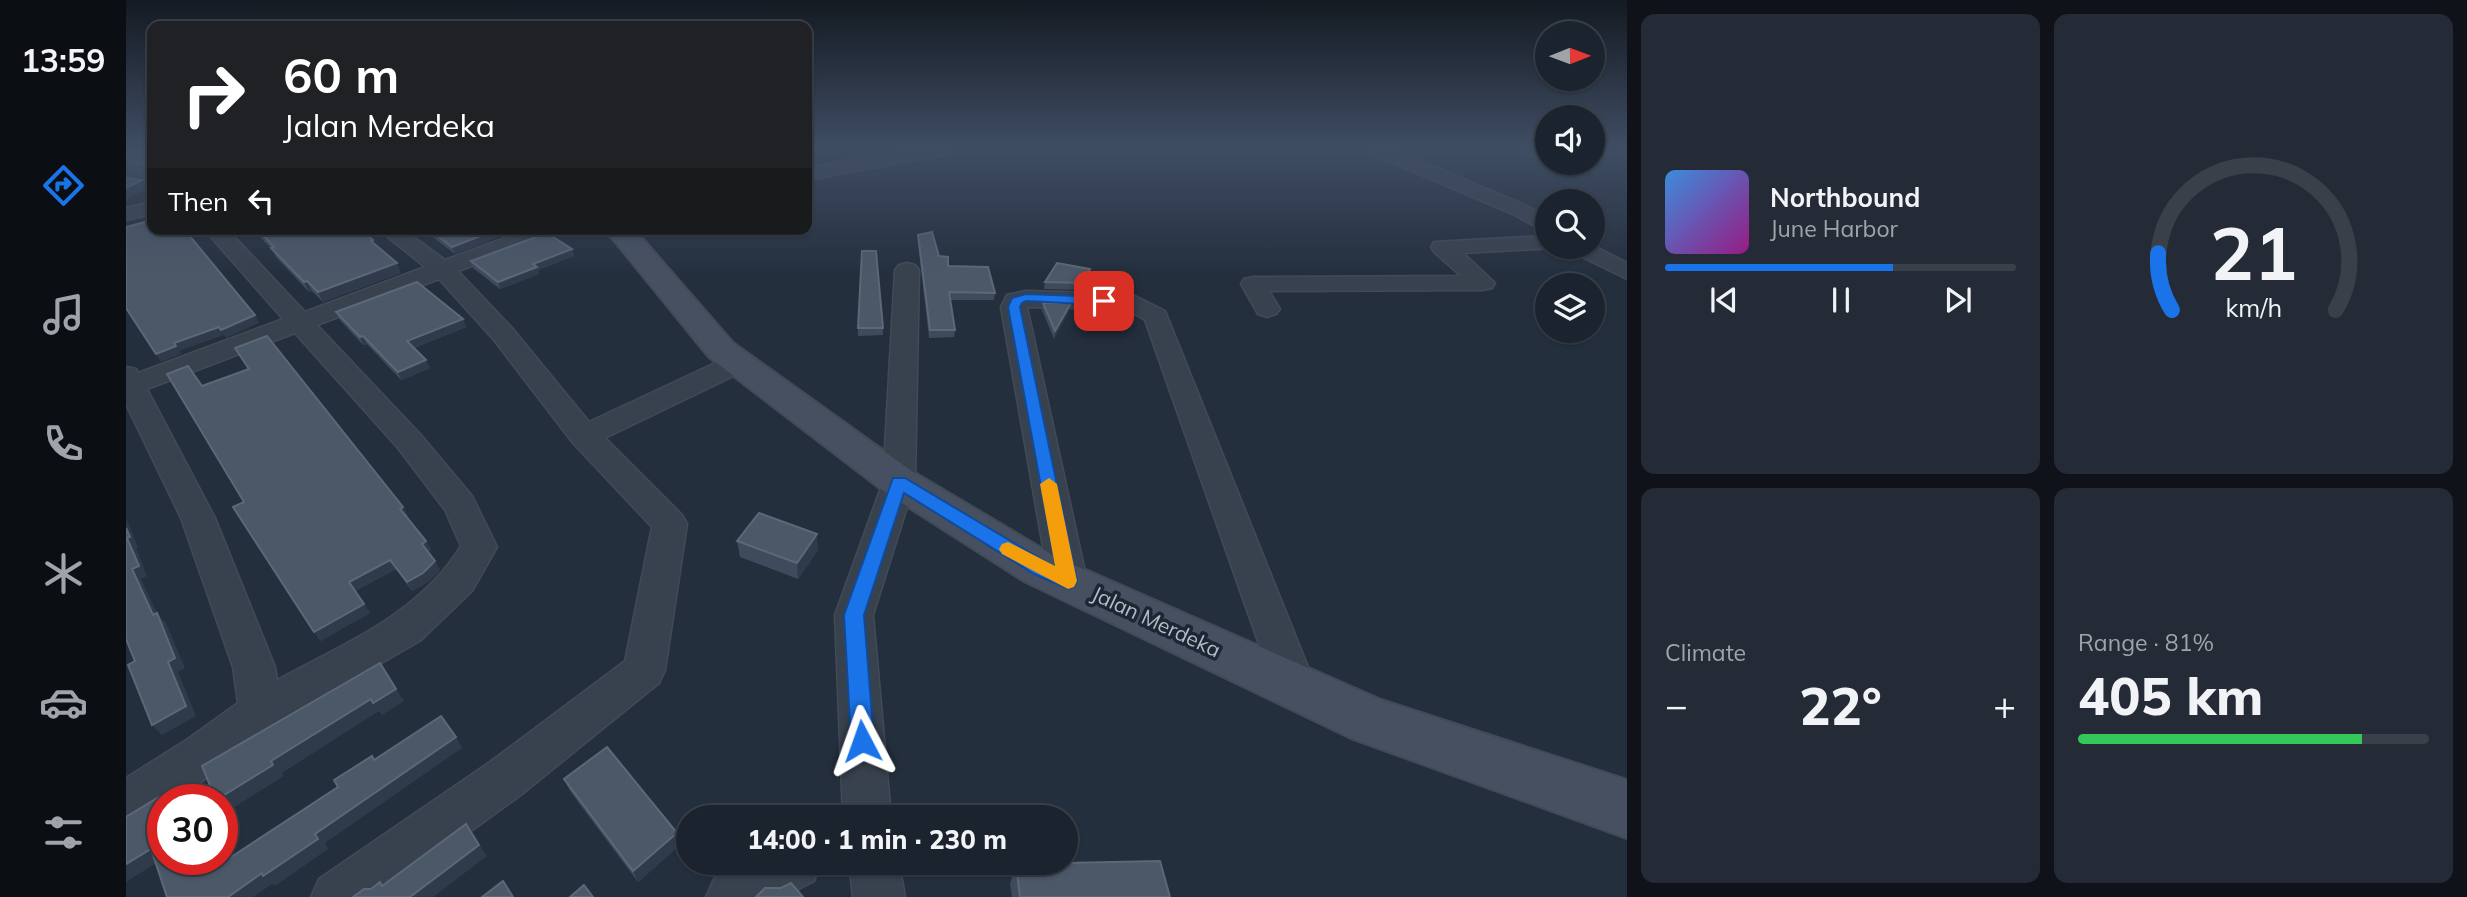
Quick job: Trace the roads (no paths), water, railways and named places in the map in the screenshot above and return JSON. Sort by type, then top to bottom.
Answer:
[{"type":"street","points":[[1475,191],[1535,219]]},
{"type":"street","points":[[126,215],[147,209]]},
{"type":"street","points":[[126,805],[204,754],[260,710],[407,629],[459,581],[479,547],[460,505],[409,441],[220,235]]},
{"type":"street","points":[[337,897],[506,778],[644,670],[670,524],[583,436],[503,334],[444,270],[397,235]]},
{"type":"street","points":[[260,710],[254,667],[198,518],[128,382],[299,323],[534,235]]},
{"type":"street","name":"Jalan Merdeka","points":[[625,235],[721,350],[899,482],[1040,569],[1370,721],[1627,809]]},
{"type":"street","points":[[1390,284],[1442,247],[1535,243]]},
{"type":"street","points":[[1267,309],[1252,284],[1483,283],[1442,247]]},
{"type":"street","points":[[866,805],[854,615],[899,482],[907,270]]},
{"type":"street","points":[[1068,581],[1014,307],[1016,300],[1026,298],[1131,302],[1156,316],[1296,687]]},
{"type":"street","points":[[583,436],[738,363]]},
{"type":"street","points":[[732,897],[773,875]]},
{"type":"street","points":[[876,875],[879,897]]}]
